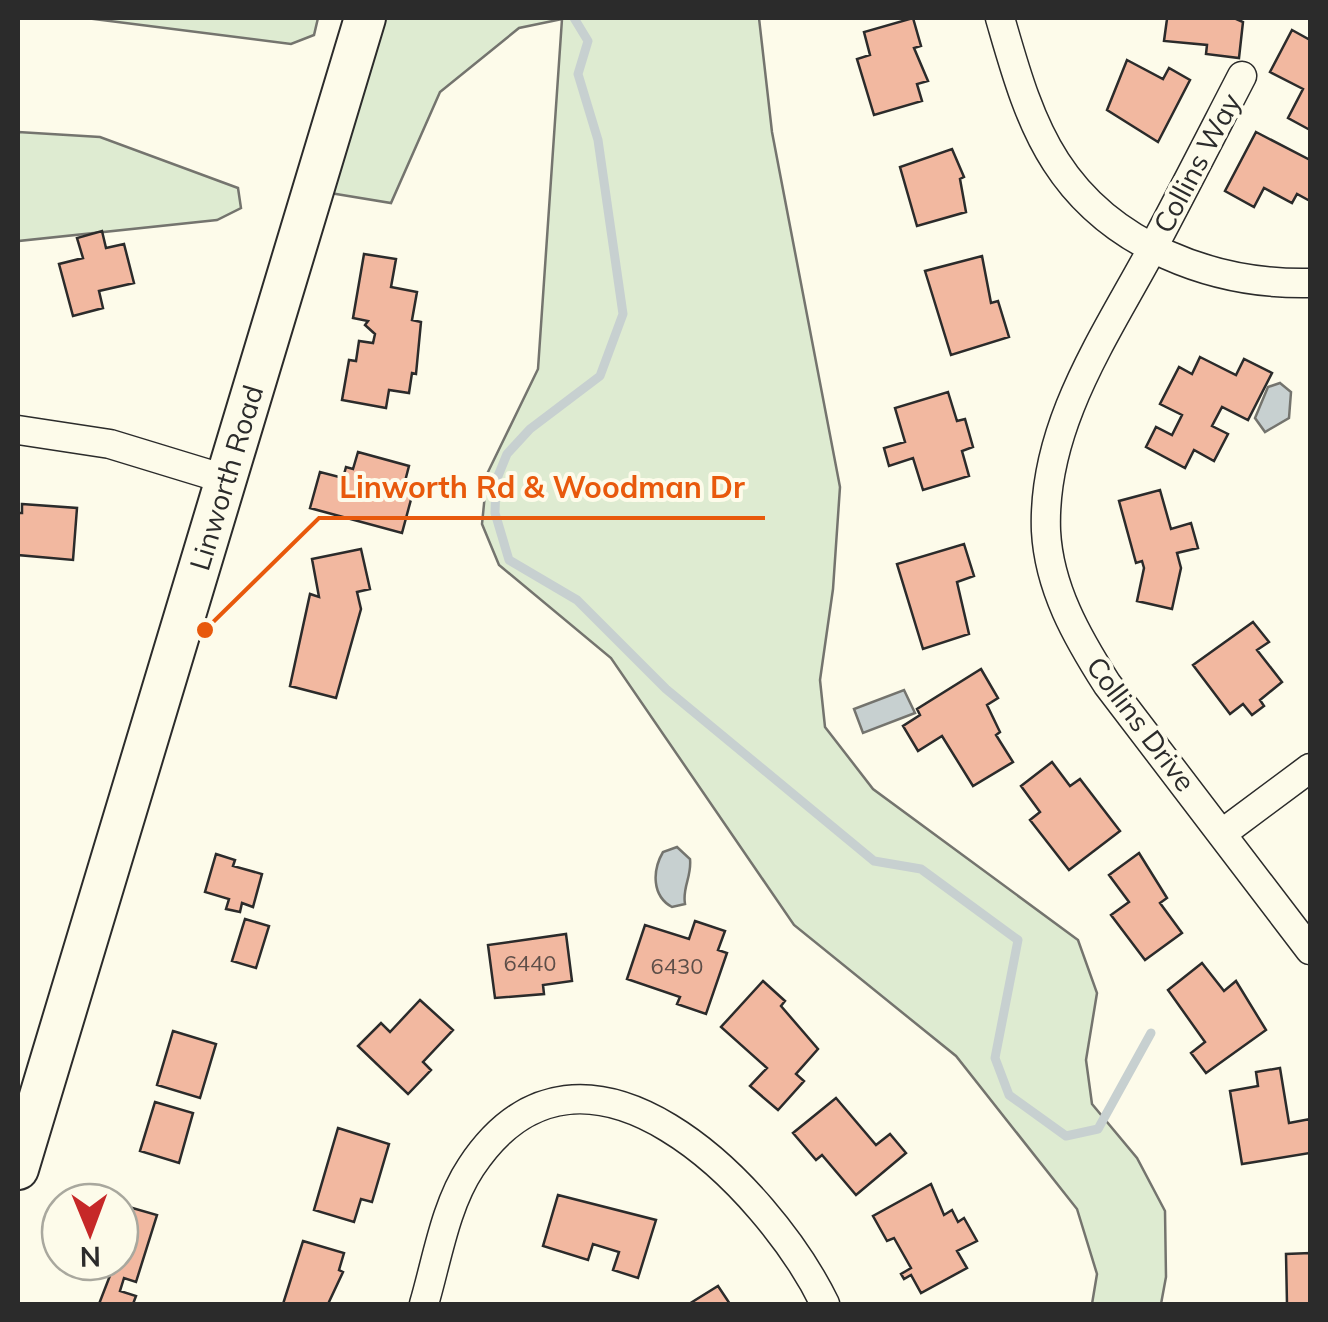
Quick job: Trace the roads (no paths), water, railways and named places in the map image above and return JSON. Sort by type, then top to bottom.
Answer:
[{"type":"main road","name":"Linworth Road","points":[[18,1169],[365,18]]},
{"type":"street","points":[[1000,18],[1020,86],[1056,163],[1114,224],[1152,250],[1215,273],[1310,284]]},
{"type":"street","name":"Collins Way","points":[[1152,250],[1242,76]]},
{"type":"street","name":"Collins Drive","points":[[1152,250],[1066,413],[1049,475],[1046,532],[1055,586],[1078,638],[1106,684],[1224,832],[1310,950]]},
{"type":"street","points":[[18,430],[110,444],[228,480]]},
{"type":"street","points":[[1224,832],[1310,768]]},
{"type":"street","points":[[424,1304],[456,1194],[471,1166],[494,1140],[533,1109],[558,1102],[590,1100],[630,1108],[666,1124],[712,1158],[780,1231],[825,1304]]},
{"type":"waterway","points":[[574,18],[588,41],[578,74],[598,140],[623,314],[600,376],[530,429],[507,454],[496,481],[495,513],[509,560],[577,600],[666,689],[874,861],[921,869],[1018,940],[995,1058],[1009,1095],[1066,1136],[1098,1129],[1151,1033]]},
{"type":"place","name":"Linworth Rd & Woodman Dr","points":[[205,630]]}]
